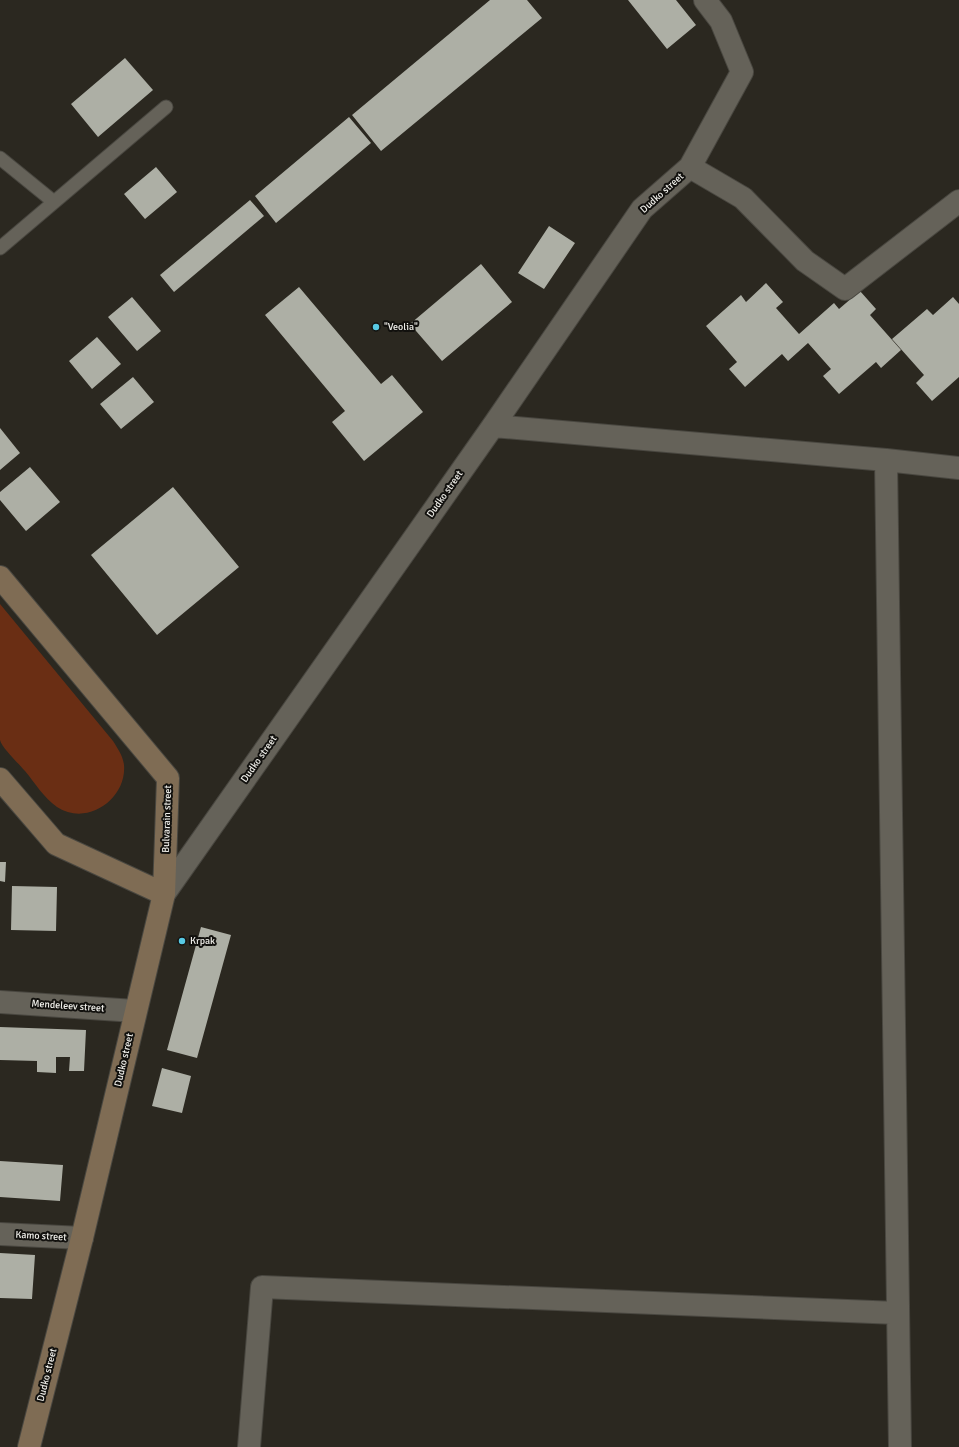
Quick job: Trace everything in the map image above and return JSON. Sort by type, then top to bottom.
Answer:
[{"type":"street","points":[[705,0],[721,21],[742,72],[690,167],[743,198],[805,261],[845,289],[959,201]]},
{"type":"street","name":"Dudko street","points":[[29,1447],[82,1238],[164,894],[493,426],[642,209],[690,167]]},
{"type":"street","points":[[493,426],[886,460],[959,468]]},
{"type":"street","points":[[886,460],[900,1447]]},
{"type":"street","name":"Bulvarain street","points":[[0,577],[168,778],[164,894]]},
{"type":"street","points":[[0,779],[8,799],[56,844],[164,894]]},
{"type":"street","name":"Mendeleev street","points":[[0,1002],[135,1011]]},
{"type":"street","name":"Kamo street","points":[[0,1234],[82,1238]]},
{"type":"street","points":[[249,1447],[262,1287],[897,1313]]},
{"type":"lane","points":[[0,248],[166,107]]},
{"type":"lane","points":[[0,158],[54,202]]},
{"type":"shaded area","points":[[0,604],[113,741],[118,750],[124,765],[123,777],[119,789],[112,799],[103,806],[81,814],[69,812],[57,807],[44,795],[1,743]]},
{"type":"building","points":[[490,0],[527,0],[542,18],[381,151],[352,115]]},
{"type":"building","points":[[628,0],[676,0],[696,25],[667,49]]},
{"type":"building","points":[[125,58],[153,90],[98,137],[71,104]]},
{"type":"building","points":[[349,117],[371,143],[276,223],[255,196]]},
{"type":"building","points":[[156,167],[177,192],[145,219],[124,194]]},
{"type":"building","points":[[250,200],[264,216],[174,292],[160,275]]},
{"type":"building","points":[[549,226],[575,243],[544,289],[518,273]]},
{"type":"building","points":[[481,264],[512,302],[442,361],[410,324]]},
{"type":"building","points":[[766,283],[783,302],[776,308],[799,334],[834,303],[839,309],[860,291],[876,309],[870,315],[901,350],[881,368],[876,362],[839,394],[823,376],[831,369],[808,343],[788,361],[782,354],[745,387],[729,369],[737,362],[706,326],[741,295],[746,302]]},
{"type":"building","points":[[299,287],[381,384],[392,375],[423,412],[364,461],[332,422],[345,411],[265,315]]},
{"type":"building","points":[[132,297],[161,331],[137,351],[108,317]]},
{"type":"building","points":[[953,297],[959,304],[959,377],[932,401],[916,383],[924,375],[892,339],[927,309],[933,315]]},
{"type":"building","points":[[97,337],[121,364],[92,389],[69,361]]},
{"type":"building","points":[[133,377],[154,402],[121,429],[100,404]]},
{"type":"building","points":[[0,428],[20,453],[0,470]]},
{"type":"building","points":[[30,467],[60,502],[26,531],[0,500],[0,492]]},
{"type":"building","points":[[173,487],[239,567],[157,635],[91,555]]},
{"type":"building","points":[[0,862],[6,862],[5,882],[0,881]]},
{"type":"building","points":[[12,886],[57,887],[56,931],[11,930]]},
{"type":"building","points":[[201,927],[231,935],[197,1058],[167,1050]]},
{"type":"building","points":[[0,1027],[86,1030],[84,1071],[69,1071],[70,1057],[56,1057],[56,1073],[37,1072],[37,1061],[0,1060]]},
{"type":"building","points":[[162,1068],[191,1076],[182,1113],[152,1106]]},
{"type":"building","points":[[0,1161],[63,1165],[60,1201],[0,1197]]},
{"type":"building","points":[[0,1253],[35,1255],[32,1299],[0,1298]]},
{"type":"place","name":"\"Veolia\"","points":[[376,327]]},
{"type":"place","name":"Krpak","points":[[182,941]]}]
